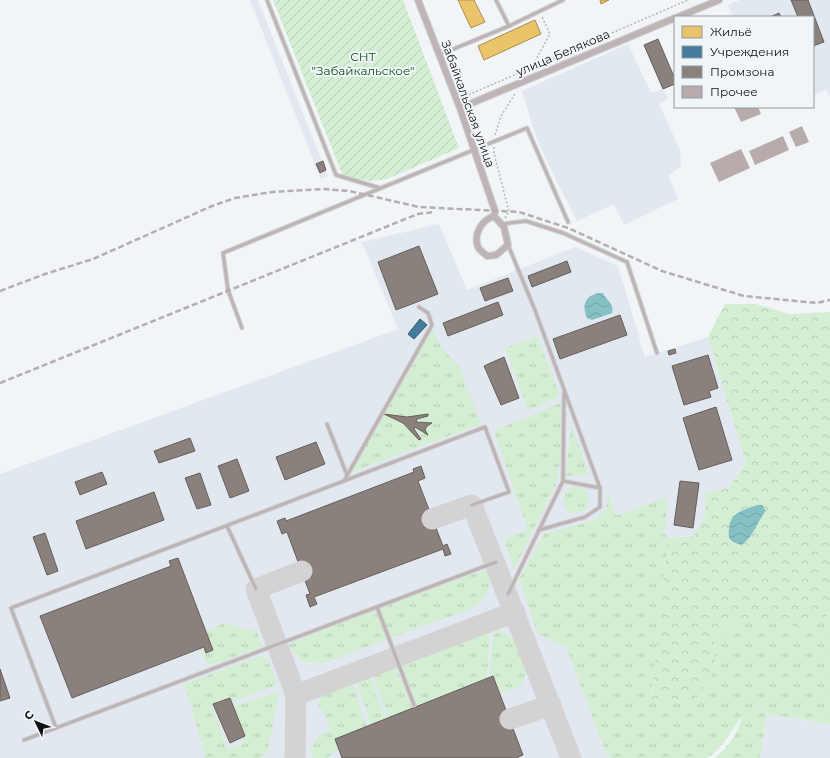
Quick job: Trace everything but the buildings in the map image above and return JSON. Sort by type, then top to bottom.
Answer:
[{"type":"street","name":"Забайкальская улица","points":[[418,0],[460,108],[495,211],[494,216],[504,227],[508,245]]},
{"type":"street","points":[[680,16],[719,0]]},
{"type":"street","name":"улица Белякова","points":[[460,108],[674,18]]},
{"type":"street","points":[[494,216],[485,219],[479,229],[476,238],[478,248],[487,256],[496,255],[508,245]]},
{"type":"lane","points":[[267,0],[336,175],[380,188]]},
{"type":"lane","points":[[496,0],[509,26]]},
{"type":"lane","points":[[439,55],[509,26],[563,0]]},
{"type":"lane","points":[[242,328],[228,290],[223,253],[527,128],[568,222]]},
{"type":"lane","points":[[501,224],[526,221],[563,233],[627,262],[658,352]]},
{"type":"lane","points":[[508,245],[535,310],[600,488],[600,507],[585,516],[539,530]]},
{"type":"lane","points":[[344,481],[432,325],[428,313],[419,307]]},
{"type":"lane","points":[[508,594],[563,482],[564,389]]},
{"type":"lane","points":[[327,424],[347,475]]},
{"type":"lane","points":[[56,728],[11,608],[485,427],[509,492],[472,505]]},
{"type":"lane","points":[[563,482],[600,488]]},
{"type":"lane","points":[[227,526],[256,589]]},
{"type":"lane","points":[[24,740],[496,562]]},
{"type":"lane","points":[[377,607],[414,705]]},
{"type":"path","points":[[471,103],[468,95],[688,0]]},
{"type":"path","points":[[501,224],[509,212],[494,153],[495,141],[501,116],[532,67],[550,34],[539,11]]},
{"type":"shaded area","points":[[250,0],[258,0],[328,176],[321,179]]},
{"type":"shaded area","points":[[740,0],[830,0],[830,97],[826,90],[814,95],[814,16],[733,16],[728,5]]},
{"type":"shaded area","points":[[628,44],[651,93],[663,89],[668,99],[659,104],[680,150],[681,167],[668,175],[678,199],[624,225],[614,204],[577,221],[548,164],[534,131],[522,91]]},
{"type":"shaded area","points":[[439,224],[467,290],[575,247],[618,266],[645,357],[708,337],[746,464],[728,488],[705,494],[705,517],[693,536],[668,538],[645,758],[0,758],[0,474],[398,329],[362,242]]},
{"type":"shaded area","points":[[767,714],[830,724],[830,758],[760,758]]},
{"type":"green space","name":"СНТ \"Забайкальское\"","points":[[273,0],[403,0],[459,148],[387,179],[370,181],[343,176]]},
{"type":"green space","points":[[725,304],[756,304],[789,314],[830,312],[830,614],[805,626],[738,620],[714,642],[716,668],[696,699],[651,702],[668,538],[693,536],[705,517],[705,494],[728,488],[746,464],[708,337]]},
{"type":"green space","points":[[433,329],[441,347],[460,368],[481,424],[351,472]]},
{"type":"green space","points":[[537,336],[559,393],[558,397],[528,410],[505,348]]},
{"type":"green space","points":[[560,403],[565,407],[567,414],[557,482],[514,569],[504,539],[528,530],[494,431]]},
{"type":"green space","points":[[571,424],[589,475],[566,476]]},
{"type":"green space","points":[[576,487],[585,491],[589,500],[585,509],[576,513],[567,509],[563,500],[567,491]]},
{"type":"green space","points":[[607,491],[616,516],[664,498],[668,500],[664,533],[668,538],[651,702],[716,668],[714,642],[738,620],[805,626],[830,614],[830,724],[767,714],[760,758],[714,758],[724,750],[732,740],[738,729],[742,716],[722,745],[707,758],[610,758],[606,753],[566,647],[538,634],[519,579],[544,534],[579,525],[597,517],[607,507]]},
{"type":"green space","points":[[490,568],[491,581],[488,592],[481,601],[471,609],[390,638],[379,608]]},
{"type":"green space","points":[[376,609],[387,639],[325,663],[303,662],[287,645]]},
{"type":"green space","points":[[224,623],[257,632],[262,646],[212,665],[206,663],[200,648],[204,647],[206,653],[206,632]]},
{"type":"green space","points":[[482,630],[490,631],[487,678],[416,707],[400,667],[403,663],[402,659]]},
{"type":"green space","points":[[494,631],[504,631],[520,646],[529,671],[521,685],[500,694],[493,676],[489,677]]},
{"type":"green space","points":[[260,656],[268,659],[277,685],[230,703],[228,701],[212,707],[227,750],[244,744],[230,708],[279,691],[268,750],[261,758],[206,758],[184,684]]},
{"type":"green space","points":[[391,663],[396,668],[412,708],[388,718],[371,670]]},
{"type":"green space","points":[[368,671],[385,719],[371,725],[355,676]]},
{"type":"green space","points":[[351,678],[367,727],[335,739],[338,749],[327,758],[314,758],[310,751],[316,740],[322,733],[331,730],[318,702],[332,685]]},
{"type":"water","points":[[598,293],[603,293],[610,302],[613,310],[612,313],[592,320],[587,318],[585,302],[587,299]]},
{"type":"water","points":[[757,505],[762,505],[766,511],[749,538],[741,545],[733,542],[729,538],[729,530],[732,519],[739,512]]},
{"type":"taxiway","points":[[432,519],[472,505],[571,758]]},
{"type":"taxiway","points":[[302,571],[256,589],[296,695],[515,612]]},
{"type":"taxiway","points":[[295,758],[296,695]]},
{"type":"taxiway","points":[[510,719],[551,705]]},
{"type":"railway","points":[[0,291],[45,274],[93,259],[212,206],[235,198],[272,192],[324,189],[349,191],[419,207],[519,212],[568,228],[662,271],[744,296],[817,303],[830,300]]},
{"type":"railway","points":[[0,383],[418,214],[434,212]]}]
